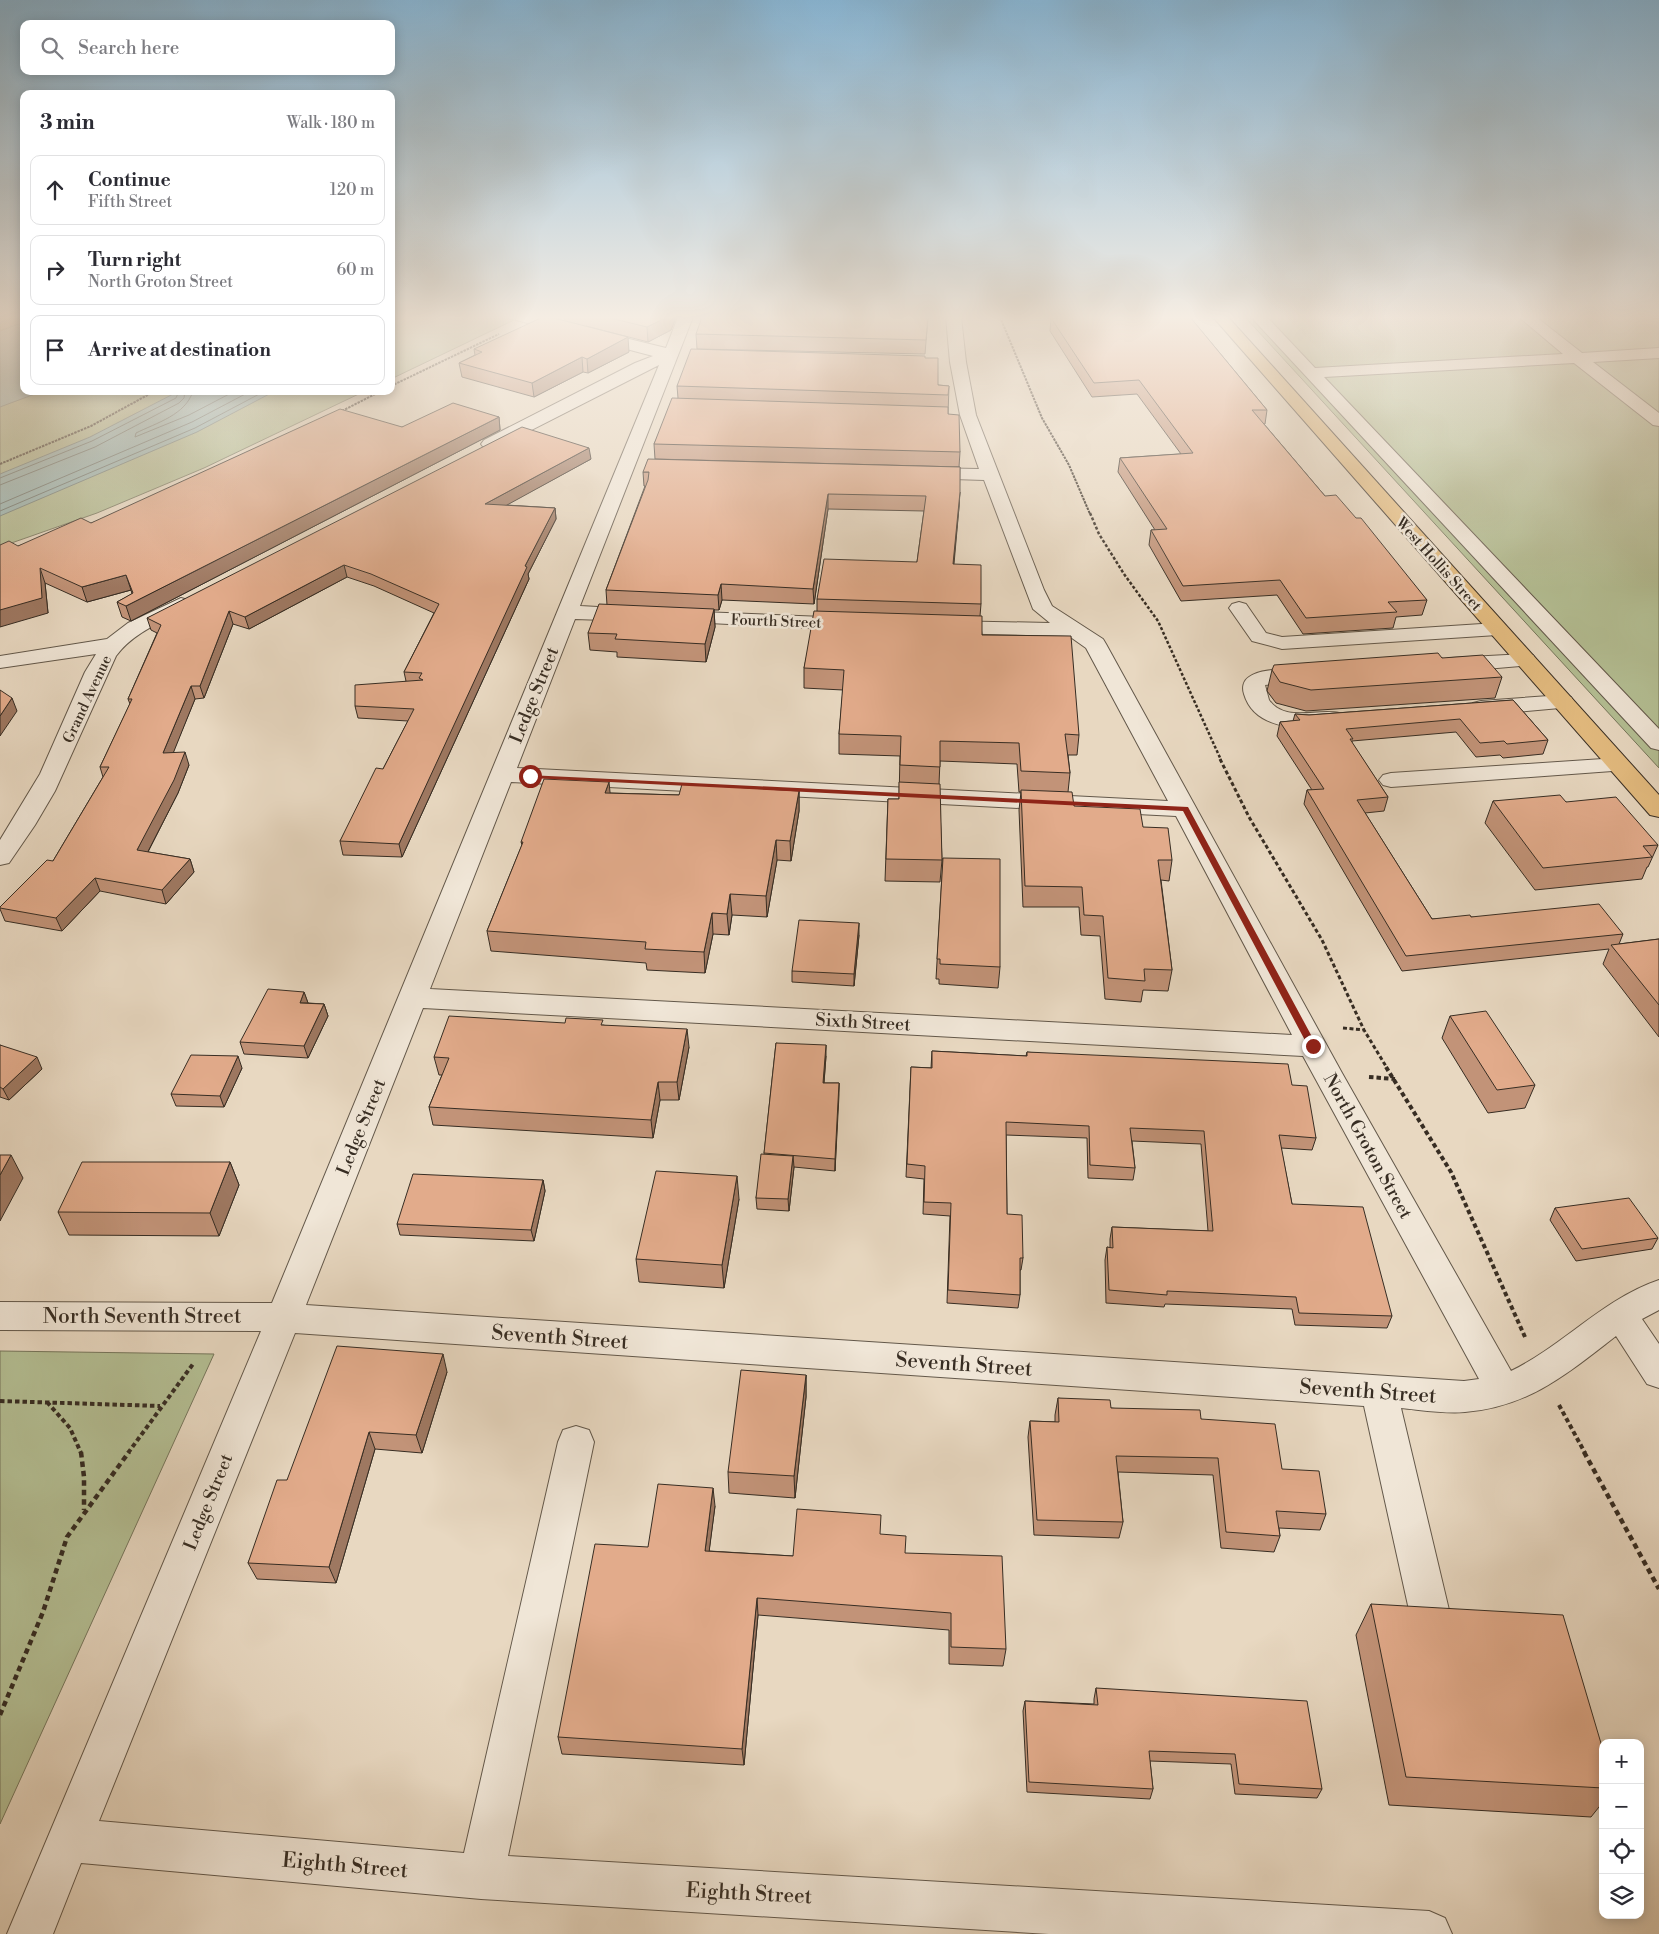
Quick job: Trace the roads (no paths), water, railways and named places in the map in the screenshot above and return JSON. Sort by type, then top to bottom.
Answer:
[{"type":"main road","name":"West Hollis Street","points":[[1300,407],[1659,810]]},
{"type":"street","points":[[473,453],[561,407]]},
{"type":"street","name":"Ledge Street","points":[[30,1934],[284,1318],[568,612],[637,465],[660,407]]},
{"type":"street","name":"North Groton Street","points":[[957,407],[958,415],[992,475],[1034,590],[1043,608],[1095,644],[1313,1046],[1504,1391]]},
{"type":"street","points":[[1342,407],[1659,743]]},
{"type":"street","points":[[1642,407],[1659,421]]},
{"type":"street","points":[[905,472],[992,475]]},
{"type":"street","name":"Grand Avenue","points":[[0,856],[34,808],[54,771],[100,666],[113,645],[133,630],[200,594]]},
{"type":"street","points":[[1239,608],[1260,637],[1271,642],[1282,643],[1498,629]]},
{"type":"street","name":"Fourth Street","points":[[568,612],[872,625]]},
{"type":"street","points":[[920,626],[1074,630]]},
{"type":"street","points":[[0,662],[113,645]]},
{"type":"street","points":[[1433,666],[1525,660]]},
{"type":"street","points":[[1330,673],[1264,678],[1255,682],[1253,689],[1260,705],[1271,714],[1285,719],[1306,720],[1356,717]]},
{"type":"street","points":[[1456,710],[1563,702]]},
{"type":"street","points":[[1392,780],[1618,765]]},
{"type":"street","points":[[503,774],[1185,809]]},
{"type":"street","name":"Sixth Street","points":[[413,998],[1313,1046]]},
{"type":"street","name":"Seventh Street","points":[[284,1318],[1464,1397],[1504,1391],[1541,1373],[1620,1314],[1659,1294]]},
{"type":"street","points":[[1620,1314],[1659,1373]]},
{"type":"street","name":"North Seventh Street","points":[[0,1316],[226,1316],[284,1318]]},
{"type":"street","points":[[1379,1392],[1429,1610]]},
{"type":"street","points":[[481,1876],[576,1442]]},
{"type":"street","name":"Eighth Street","points":[[68,1840],[481,1876],[1429,1934]]},
{"type":"water","points":[[148,407],[244,407],[197,432],[0,516],[0,474],[90,437]]}]
